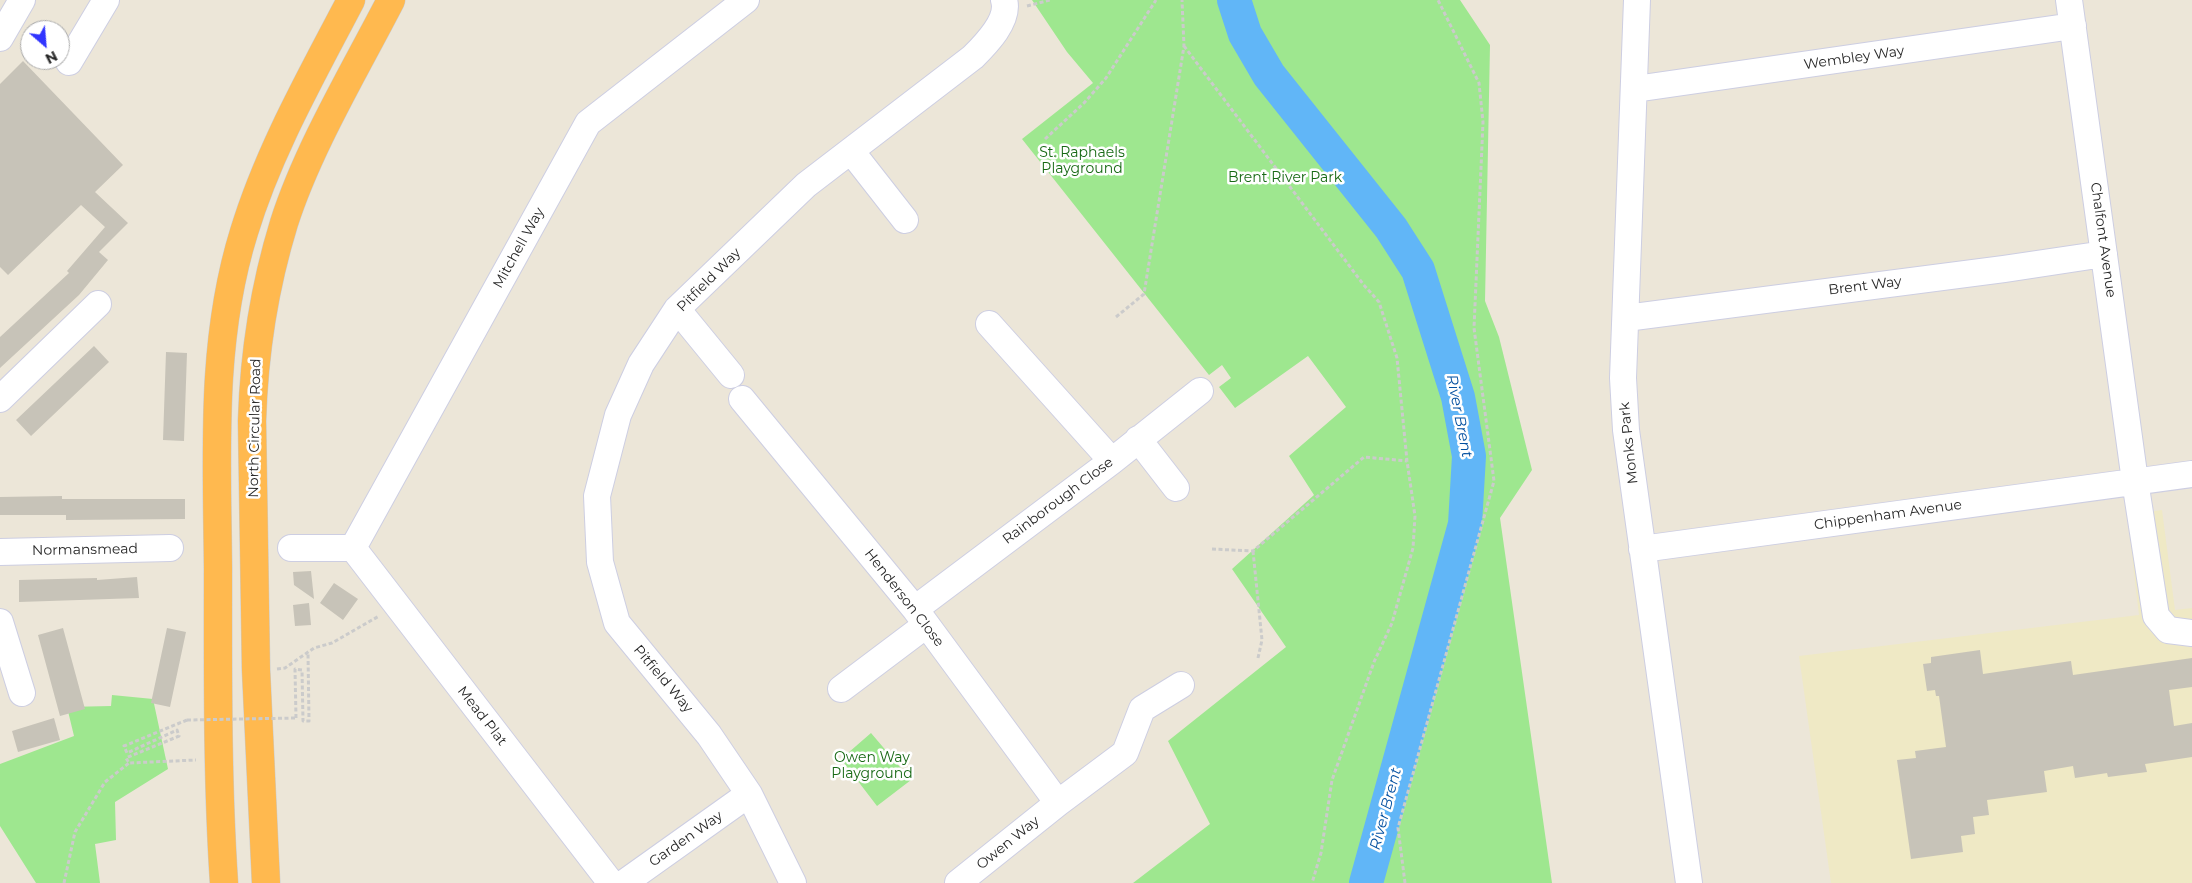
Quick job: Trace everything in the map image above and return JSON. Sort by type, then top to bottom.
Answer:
[{"type":"highway","name":"North Circular Road","points":[[266,883],[256,670],[252,421],[259,326],[271,267],[285,221],[304,172],[391,0]]},
{"type":"highway","points":[[224,883],[219,807],[217,477],[217,403],[221,344],[231,282],[244,232],[266,168],[346,2]]},
{"type":"street","points":[[0,38],[22,0]]},
{"type":"street","points":[[70,60],[106,0]]},
{"type":"street","name":"Mitchell Way","points":[[353,548],[588,123],[746,0]]},
{"type":"street","name":"Pitfield Way","points":[[793,883],[749,794],[709,734],[617,623],[600,562],[596,496],[618,415],[641,364],[678,309],[806,184],[973,57],[997,32],[1006,5],[1004,0]]},
{"type":"street","name":"Monks Park","points":[[1637,0],[1623,378],[1626,430],[1689,883]]},
{"type":"street","name":"Chalfont Avenue","points":[[2069,0],[2134,481],[2156,616],[2168,630],[2192,633]]},
{"type":"street","name":"Wembley Way","points":[[1635,90],[2073,26]]},
{"type":"street","points":[[851,151],[905,220]]},
{"type":"street","name":"Brent Way","points":[[1626,318],[2004,269],[2104,254]]},
{"type":"street","points":[[0,398],[98,304]]},
{"type":"street","points":[[678,309],[731,375]]},
{"type":"street","points":[[989,324],[1112,461]]},
{"type":"street","name":"Rainborough Close","points":[[842,689],[921,617],[1138,439],[1200,391]]},
{"type":"street","name":"Henderson Close","points":[[742,399],[921,617],[1058,803]]},
{"type":"street","points":[[1138,439],[1176,488]]},
{"type":"street","name":"Chippenham Avenue","points":[[1642,550],[2192,474]]},
{"type":"street","name":"Normansmead","points":[[0,552],[170,548]]},
{"type":"street","points":[[291,548],[353,548]]},
{"type":"street","name":"Mead Plat","points":[[353,548],[611,883]]},
{"type":"street","points":[[0,622],[22,693]]},
{"type":"street","name":"Owen Way","points":[[974,878],[1058,803],[1126,753],[1142,709],[1181,684]]},
{"type":"street","name":"Garden Way","points":[[638,879],[749,794]]},
{"type":"path","points":[[1045,139],[1084,103],[1106,78],[1156,0]]},
{"type":"path","points":[[1116,316],[1144,294],[1184,46],[1182,0]]},
{"type":"path","points":[[1405,883],[1398,828],[1494,481],[1474,328],[1483,122],[1479,83],[1438,0]]},
{"type":"path","points":[[1184,46],[1363,284],[1379,302],[1397,358],[1407,461],[1415,516],[1413,548],[1392,623],[1374,662],[1332,780],[1321,853],[1312,883]]},
{"type":"path","points":[[1212,549],[1253,551],[1364,457],[1407,461]]},
{"type":"path","points":[[1253,551],[1262,640],[1258,658]]},
{"type":"path","points":[[277,669],[285,668],[314,648],[332,643],[397,605]]},
{"type":"path","points":[[129,763],[126,758],[179,736],[177,730],[127,753],[124,746],[187,720],[296,718],[295,669],[302,670],[304,721],[310,721],[308,653]]},
{"type":"path","points":[[64,883],[75,832],[105,782],[129,763],[199,760]]},
{"type":"shaded area","points":[[2162,510],[2175,610],[2192,608],[2192,883],[1831,883],[1799,656],[2139,615],[2127,515]]},
{"type":"green space","name":"Brent River Park","points":[[1032,0],[1460,0],[1490,45],[1485,301],[1499,337],[1532,470],[1500,518],[1552,883],[1133,883],[1210,824],[1168,741],[1286,647],[1232,569],[1314,495],[1289,456],[1346,407],[1308,356],[1235,408],[1219,387],[1231,378],[1222,365],[1209,375],[1022,139],[1093,83],[1067,52]]},
{"type":"green space","points":[[112,695],[153,699],[168,769],[115,802],[116,840],[95,844],[100,883],[36,883],[0,826],[0,764],[74,736],[67,707],[111,706]]},
{"type":"green space","name":"Owen Way Playground","points":[[871,733],[911,780],[877,806],[841,759]]},
{"type":"building","points":[[20,64],[20,70],[32,70],[123,165],[95,192],[128,223],[99,252],[108,260],[79,295],[0,368],[0,337],[69,273],[67,271],[105,227],[81,205],[8,275],[0,267],[0,84]]},
{"type":"building","points":[[94,346],[109,362],[31,436],[16,420]]},
{"type":"building","points":[[166,352],[187,353],[184,441],[163,440]]},
{"type":"building","points":[[62,496],[62,499],[185,499],[185,519],[66,520],[66,515],[0,515],[0,497]]},
{"type":"building","points":[[311,571],[314,599],[294,585],[293,572]]},
{"type":"building","points":[[137,577],[139,598],[19,602],[19,580],[97,578],[97,580]]},
{"type":"building","points":[[334,583],[358,599],[343,620],[320,603]]},
{"type":"building","points":[[309,603],[311,625],[295,626],[293,605]]},
{"type":"building","points":[[63,628],[85,709],[60,716],[38,635]]},
{"type":"building","points":[[167,628],[186,632],[170,707],[151,703]]},
{"type":"building","points":[[1980,650],[1983,674],[2071,661],[2073,675],[2192,658],[2192,687],[2169,690],[2174,726],[2192,723],[2192,757],[2145,764],[2147,772],[2108,777],[2107,773],[2075,778],[2073,766],[2044,771],[2047,792],[1987,800],[1989,815],[1973,817],[1975,834],[1961,836],[1963,852],[1911,859],[1897,760],[1916,758],[1915,751],[1946,747],[1939,696],[1936,696],[1935,690],[1927,691],[1923,664],[1931,663],[1931,657]]},
{"type":"building","points":[[54,718],[60,740],[18,752],[12,731]]},
{"type":"waterway","name":"River Brent","points":[[1234,0],[1245,34],[1269,75],[1391,228],[1418,270],[1458,397],[1469,456],[1465,524],[1366,883]]},
{"type":"park label","name":"St. Raphaels Playground","points":[[1082,162]]}]
